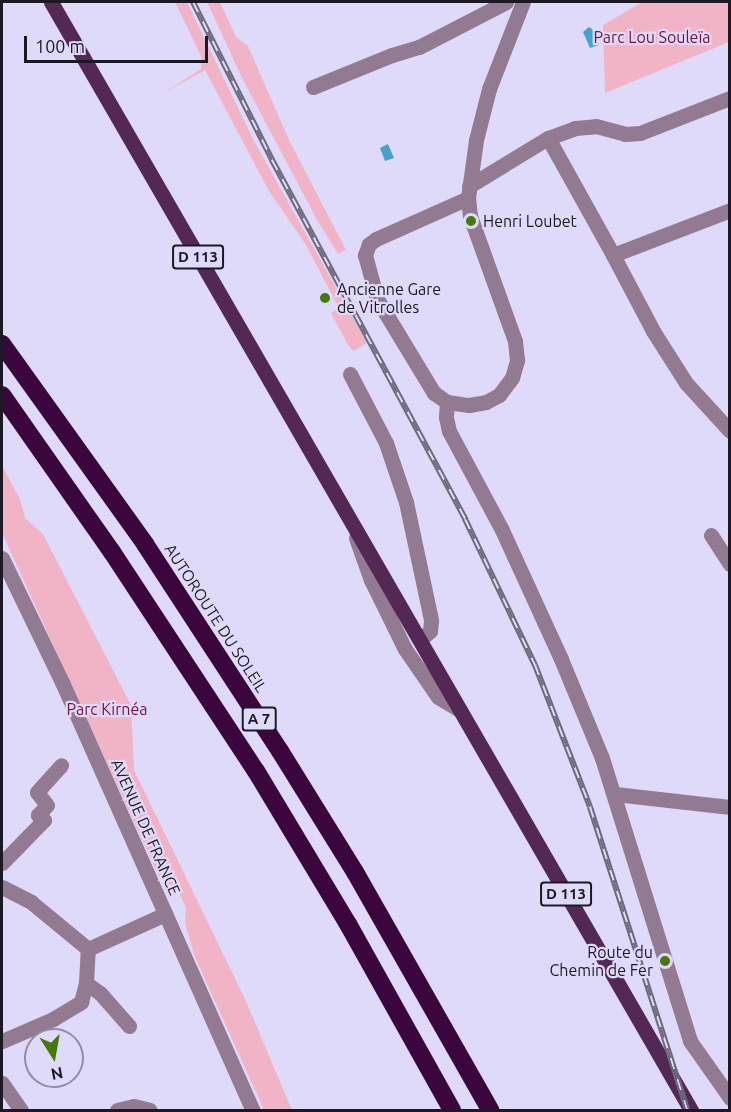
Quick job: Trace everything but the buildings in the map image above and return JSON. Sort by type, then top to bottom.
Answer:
[{"type":"highway","name":"AUTOROUTE DU SOLEIL","points":[[2,344],[145,544],[280,751],[355,872],[490,1110]]},
{"type":"highway","name":"A 7","points":[[2,395],[112,552],[256,771],[348,924],[452,1110]]},
{"type":"main road","name":"D 113","points":[[51,2],[691,1110]]},
{"type":"street","points":[[313,87],[392,55],[419,47],[506,2]]},
{"type":"street","points":[[523,2],[489,89],[476,140],[469,192],[470,216],[515,341],[517,360],[508,384],[493,398],[478,404],[447,402],[434,393],[384,312],[372,287],[366,266],[366,249],[376,239],[469,192],[548,138],[574,128],[596,126],[626,134],[640,133],[729,98]]},
{"type":"street","points":[[548,138],[653,331],[686,383],[729,431]]},
{"type":"street","points":[[613,255],[729,210]]},
{"type":"street","points":[[350,374],[386,442],[406,502],[431,620],[430,632],[421,639]]},
{"type":"street","points":[[447,402],[446,417],[449,431],[502,530],[561,659],[615,794],[690,1041],[729,1098]]},
{"type":"street","points":[[346,512],[371,580],[405,649],[438,697],[460,710]]},
{"type":"street","points":[[711,536],[729,564]]},
{"type":"street","name":"AVENUE DE FRANCE","points":[[2,560],[62,682],[253,1110]]},
{"type":"street","points":[[2,863],[44,820],[38,815],[47,805],[37,792],[61,765]]},
{"type":"street","points":[[615,794],[729,807]]},
{"type":"street","points":[[2,887],[31,902],[88,949]]},
{"type":"street","points":[[88,949],[165,914]]},
{"type":"street","points":[[2,1041],[75,1008],[83,997],[88,949]]},
{"type":"street","points":[[86,983],[100,993],[129,1026]]},
{"type":"street","points":[[2,1083],[21,1110]]},
{"type":"street","points":[[117,1110],[134,1106],[150,1110]]},
{"type":"green space","points":[[175,2],[187,2],[254,141],[367,343],[354,351],[348,345],[331,313],[339,308],[306,245],[269,191],[205,70],[162,94],[201,69],[201,56]]},
{"type":"green space","points":[[207,2],[220,2],[236,37],[248,46],[290,142],[346,250],[338,254],[316,218],[243,80]]},
{"type":"green space","name":"Parc Lou Souleïa","points":[[642,2],[729,2],[729,42],[605,93],[603,25]]},
{"type":"green space","name":"Parc Kirnéa","points":[[2,466],[20,499],[25,518],[43,534],[131,705],[134,770],[245,999],[292,1110],[264,1110],[194,955],[185,923],[186,907],[180,895],[158,875],[2,533]]},
{"type":"water","points":[[589,27],[599,45],[590,48],[583,32]]},
{"type":"water","points":[[388,144],[394,158],[385,161],[380,148]]},
{"type":"railway","points":[[193,2],[272,160],[465,519],[535,665],[590,807],[687,1110]]},
{"type":"place","name":"Henri Loubet","points":[[471,221]]},
{"type":"place","name":"Ancienne Gare de Vitrolles","points":[[325,298]]},
{"type":"place","name":"Route du Chemin de Fer","points":[[665,961]]}]
